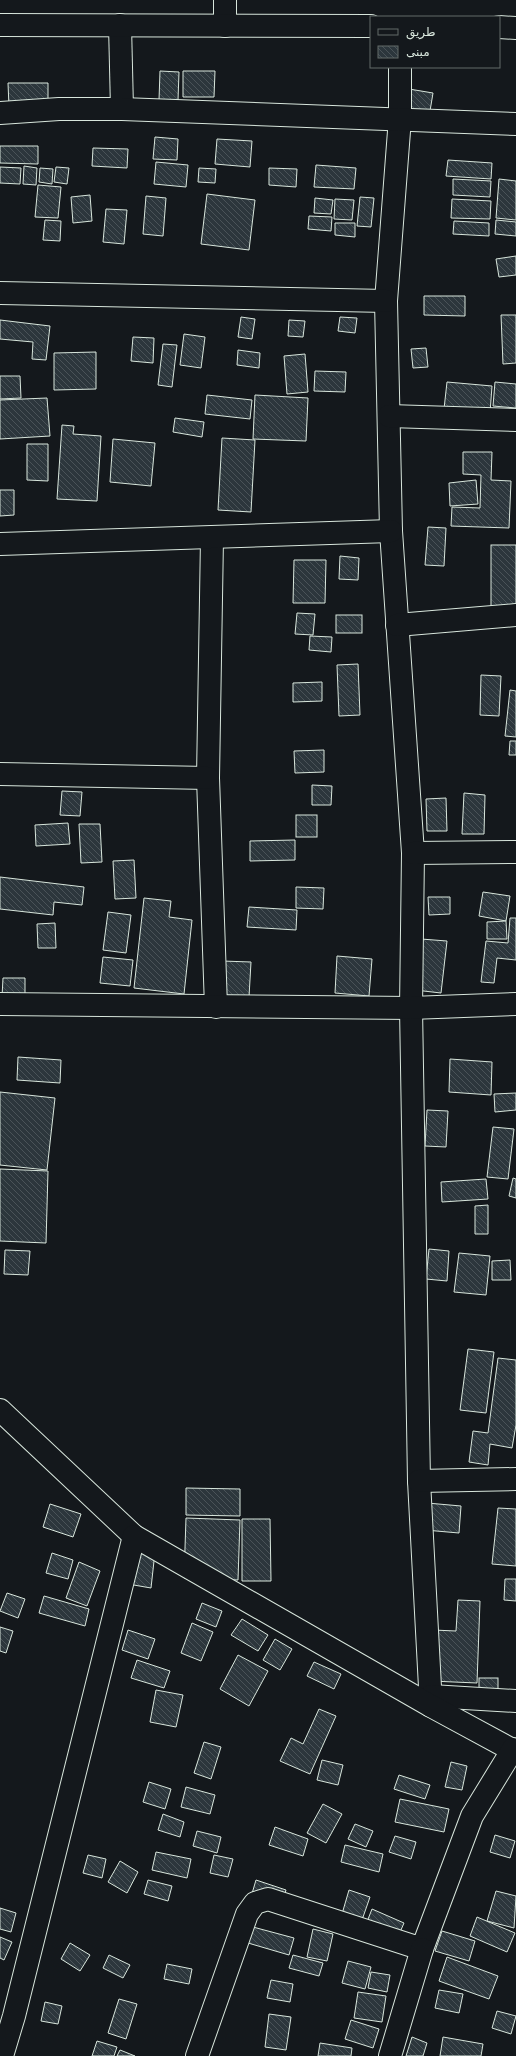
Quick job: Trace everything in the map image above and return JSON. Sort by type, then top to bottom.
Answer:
[{"type":"street","points":[[225,0],[225,26]]},
{"type":"street","points":[[0,25],[370,26]]},
{"type":"street","points":[[120,25],[122,108]]},
{"type":"street","points":[[500,27],[516,28]]},
{"type":"street","points":[[400,68],[400,118],[386,301],[391,531],[413,853],[411,1008],[419,1481],[431,1700]]},
{"type":"street","points":[[0,113],[59,109],[122,108],[169,112],[400,118],[516,124]]},
{"type":"street","points":[[0,293],[386,301]]},
{"type":"street","points":[[389,416],[516,420]]},
{"type":"street","points":[[0,544],[391,531]]},
{"type":"street","points":[[212,538],[208,778],[216,1007]]},
{"type":"street","points":[[397,625],[516,615]]},
{"type":"street","points":[[0,774],[208,778]]},
{"type":"street","points":[[413,853],[516,852]]},
{"type":"street","points":[[0,1004],[411,1008],[516,1004]]},
{"type":"street","points":[[0,1410],[134,1536],[431,1700],[514,1750],[472,1816],[422,1950],[390,2056]]},
{"type":"street","points":[[419,1481],[516,1479]]},
{"type":"street","points":[[2,2056],[16,2009],[134,1536]]},
{"type":"street","points":[[431,1700],[516,1701]]},
{"type":"street","points":[[197,2056],[248,1914],[255,1903],[268,1899],[422,1950]]},
{"type":"building","points":[[160,71],[179,72],[178,100],[159,100]]},
{"type":"building","points":[[183,71],[215,71],[214,97],[183,97]]},
{"type":"building","points":[[8,83],[48,83],[48,107],[9,107]]},
{"type":"building","points":[[403,88],[433,93],[429,117],[400,113]]},
{"type":"building","points":[[155,137],[178,139],[177,160],[153,159]]},
{"type":"building","points":[[217,139],[252,141],[250,167],[215,164]]},
{"type":"building","points":[[0,146],[38,146],[38,164],[0,163]]},
{"type":"building","points":[[93,148],[128,149],[127,168],[92,166]]},
{"type":"building","points":[[448,160],[492,163],[491,179],[446,176]]},
{"type":"building","points":[[156,162],[188,165],[186,187],[154,184]]},
{"type":"building","points":[[316,165],[356,168],[354,189],[314,187]]},
{"type":"building","points":[[24,166],[37,168],[36,185],[23,184]]},
{"type":"building","points":[[0,167],[21,168],[20,184],[0,183]]},
{"type":"building","points":[[56,167],[69,168],[67,184],[54,182]]},
{"type":"building","points":[[40,168],[53,169],[52,184],[39,182]]},
{"type":"building","points":[[199,168],[216,169],[215,183],[198,182]]},
{"type":"building","points":[[269,168],[297,169],[296,187],[269,185]]},
{"type":"building","points":[[453,179],[491,181],[490,197],[453,195]]},
{"type":"building","points":[[499,179],[516,181],[516,220],[496,218]]},
{"type":"building","points":[[38,185],[61,187],[58,218],[35,217]]},
{"type":"building","points":[[207,194],[255,200],[249,250],[201,244]]},
{"type":"building","points":[[90,195],[92,221],[73,223],[71,197]]},
{"type":"building","points":[[146,196],[166,198],[163,236],[143,234]]},
{"type":"building","points":[[360,197],[374,198],[371,227],[357,226]]},
{"type":"building","points":[[315,198],[333,200],[331,214],[314,213]]},
{"type":"building","points":[[335,199],[354,200],[352,220],[334,219]]},
{"type":"building","points":[[452,199],[491,201],[490,219],[451,218]]},
{"type":"building","points":[[106,209],[127,210],[124,244],[103,242]]},
{"type":"building","points":[[309,216],[332,217],[331,231],[308,229]]},
{"type":"building","points":[[45,220],[61,221],[60,241],[43,240]]},
{"type":"building","points":[[496,220],[516,222],[516,236],[495,234]]},
{"type":"building","points":[[454,221],[489,223],[489,236],[453,234]]},
{"type":"building","points":[[335,223],[355,223],[355,237],[335,235]]},
{"type":"building","points":[[516,256],[516,275],[499,277],[496,259]]},
{"type":"building","points":[[424,296],[465,296],[465,316],[424,315]]},
{"type":"building","points":[[501,315],[516,315],[516,363],[503,364]]},
{"type":"building","points":[[241,317],[255,319],[252,339],[238,337]]},
{"type":"building","points":[[340,317],[357,318],[355,333],[338,331]]},
{"type":"building","points":[[0,320],[50,326],[46,360],[32,359],[33,342],[0,339]]},
{"type":"building","points":[[289,320],[305,321],[303,337],[288,336]]},
{"type":"building","points":[[184,334],[205,337],[201,368],[180,365]]},
{"type":"building","points":[[133,337],[154,338],[153,363],[131,361]]},
{"type":"building","points":[[163,344],[177,345],[172,387],[158,385]]},
{"type":"building","points":[[426,348],[428,367],[413,368],[411,349]]},
{"type":"building","points":[[238,350],[260,353],[259,368],[237,365]]},
{"type":"building","points":[[96,352],[96,389],[54,390],[54,353]]},
{"type":"building","points":[[305,354],[308,392],[287,394],[284,356]]},
{"type":"building","points":[[315,371],[346,372],[345,392],[314,391]]},
{"type":"building","points":[[0,376],[20,376],[21,398],[0,399]]},
{"type":"building","points":[[447,382],[492,386],[490,413],[444,409]]},
{"type":"building","points":[[495,382],[516,384],[516,408],[493,406]]},
{"type":"building","points":[[207,395],[252,400],[250,419],[205,414]]},
{"type":"building","points":[[255,395],[308,398],[306,441],[253,439]]},
{"type":"building","points":[[47,398],[50,436],[0,439],[0,400]]},
{"type":"building","points":[[175,418],[204,422],[202,437],[173,432]]},
{"type":"building","points":[[62,425],[74,426],[73,434],[101,436],[97,501],[57,499]]},
{"type":"building","points":[[222,438],[255,440],[251,512],[218,510]]},
{"type":"building","points":[[113,439],[155,443],[151,486],[110,482]]},
{"type":"building","points":[[27,444],[48,444],[48,481],[27,480]]},
{"type":"building","points":[[463,452],[492,452],[491,480],[511,481],[509,528],[451,526],[452,507],[480,508],[481,475],[463,474]]},
{"type":"building","points":[[476,480],[478,504],[450,506],[449,483]]},
{"type":"building","points":[[0,490],[14,490],[14,515],[0,516]]},
{"type":"building","points":[[428,527],[446,528],[444,566],[425,565]]},
{"type":"building","points":[[491,545],[516,545],[516,608],[491,608]]},
{"type":"building","points":[[340,556],[359,558],[358,580],[339,579]]},
{"type":"building","points":[[294,560],[326,560],[325,603],[293,603]]},
{"type":"building","points":[[297,613],[315,614],[313,635],[295,634]]},
{"type":"building","points":[[336,615],[362,615],[362,633],[336,633]]},
{"type":"building","points":[[310,636],[332,637],[331,652],[309,650]]},
{"type":"building","points":[[358,664],[360,715],[339,716],[337,665]]},
{"type":"building","points":[[481,675],[501,676],[499,716],[480,715]]},
{"type":"building","points":[[322,682],[322,701],[293,702],[293,683]]},
{"type":"building","points":[[510,690],[516,691],[516,737],[505,736]]},
{"type":"building","points":[[510,741],[516,741],[516,755],[509,755]]},
{"type":"building","points":[[324,750],[324,772],[295,773],[294,751]]},
{"type":"building","points":[[312,785],[332,786],[331,805],[312,805]]},
{"type":"building","points":[[62,791],[82,792],[80,816],[60,815]]},
{"type":"building","points":[[464,793],[485,795],[484,834],[462,834]]},
{"type":"building","points":[[446,798],[447,831],[427,831],[426,799]]},
{"type":"building","points":[[296,815],[317,815],[317,837],[296,837]]},
{"type":"building","points":[[68,823],[70,844],[36,846],[35,825]]},
{"type":"building","points":[[79,824],[100,824],[102,862],[81,863]]},
{"type":"building","points":[[295,840],[295,860],[250,861],[250,841]]},
{"type":"building","points":[[134,860],[136,898],[115,899],[113,861]]},
{"type":"building","points":[[0,877],[84,887],[82,905],[54,902],[53,915],[0,909]]},
{"type":"building","points":[[296,887],[324,888],[323,909],[296,908]]},
{"type":"building","points":[[483,892],[510,896],[506,921],[479,916]]},
{"type":"building","points":[[428,897],[450,897],[450,914],[429,915]]},
{"type":"building","points":[[144,898],[171,901],[169,917],[192,920],[184,994],[134,988]]},
{"type":"building","points":[[249,907],[297,910],[296,930],[247,927]]},
{"type":"building","points":[[108,912],[131,915],[126,953],[103,950]]},
{"type":"building","points":[[510,918],[516,918],[516,960],[497,958],[494,983],[481,982],[486,941],[508,943]]},
{"type":"building","points":[[506,921],[507,939],[487,939],[487,922]]},
{"type":"building","points":[[55,923],[56,948],[38,948],[37,924]]},
{"type":"building","points":[[421,939],[447,941],[441,993],[415,990]]},
{"type":"building","points":[[337,956],[372,959],[369,996],[335,993]]},
{"type":"building","points":[[103,957],[133,960],[130,986],[100,983]]},
{"type":"building","points":[[222,961],[251,962],[249,997],[221,996]]},
{"type":"building","points":[[3,978],[25,978],[25,997],[2,997]]},
{"type":"building","points":[[18,1057],[61,1060],[60,1083],[17,1080]]},
{"type":"building","points":[[450,1059],[492,1062],[491,1095],[449,1092]]},
{"type":"building","points":[[0,1092],[55,1098],[47,1170],[0,1165]]},
{"type":"building","points":[[516,1093],[516,1110],[495,1112],[494,1094]]},
{"type":"building","points":[[427,1110],[448,1111],[446,1147],[425,1146]]},
{"type":"building","points":[[493,1127],[514,1129],[508,1179],[487,1177]]},
{"type":"building","points":[[0,1169],[48,1171],[46,1243],[0,1241]]},
{"type":"building","points":[[513,1178],[516,1179],[516,1198],[509,1196]]},
{"type":"building","points":[[486,1179],[488,1199],[442,1202],[441,1182]]},
{"type":"building","points":[[488,1205],[488,1234],[475,1234],[475,1206]]},
{"type":"building","points":[[429,1249],[449,1251],[447,1281],[426,1279]]},
{"type":"building","points":[[5,1250],[30,1251],[28,1275],[4,1274]]},
{"type":"building","points":[[459,1253],[490,1256],[486,1295],[454,1292]]},
{"type":"building","points":[[510,1260],[511,1280],[492,1280],[492,1261]]},
{"type":"building","points":[[468,1349],[494,1352],[486,1413],[460,1410]]},
{"type":"building","points":[[498,1358],[516,1360],[516,1425],[512,1448],[490,1444],[488,1465],[469,1462],[473,1431],[488,1433]]},
{"type":"building","points":[[186,1488],[240,1489],[240,1516],[186,1515]]},
{"type":"building","points":[[427,1503],[461,1506],[459,1533],[425,1530]]},
{"type":"building","points":[[50,1504],[81,1514],[73,1537],[43,1527]]},
{"type":"building","points":[[498,1508],[516,1509],[516,1566],[492,1564]]},
{"type":"building","points":[[186,1518],[240,1520],[238,1580],[184,1578]]},
{"type":"building","points":[[242,1519],[270,1519],[271,1581],[242,1581]]},
{"type":"building","points":[[132,1550],[155,1552],[151,1588],[128,1584]]},
{"type":"building","points":[[52,1553],[73,1560],[68,1579],[46,1573]]},
{"type":"building","points":[[79,1562],[100,1571],[87,1606],[66,1598]]},
{"type":"building","points":[[505,1579],[516,1579],[516,1601],[504,1600]]},
{"type":"building","points":[[7,1593],[25,1599],[18,1618],[0,1611]]},
{"type":"building","points":[[44,1596],[89,1609],[85,1626],[39,1613]]},
{"type":"building","points":[[458,1600],[480,1601],[477,1683],[431,1681],[433,1630],[456,1631]]},
{"type":"building","points":[[202,1603],[222,1611],[216,1627],[196,1619]]},
{"type":"building","points":[[242,1619],[268,1635],[258,1651],[231,1635]]},
{"type":"building","points":[[192,1623],[213,1632],[201,1661],[181,1653]]},
{"type":"building","points":[[0,1627],[13,1631],[6,1653],[0,1651]]},
{"type":"building","points":[[128,1630],[155,1639],[148,1659],[122,1650]]},
{"type":"building","points":[[275,1639],[292,1649],[280,1670],[263,1660]]},
{"type":"building","points":[[238,1655],[268,1671],[249,1706],[220,1689]]},
{"type":"building","points":[[137,1660],[170,1671],[164,1688],[131,1678]]},
{"type":"building","points":[[314,1662],[341,1674],[334,1689],[307,1676]]},
{"type":"building","points":[[479,1678],[498,1678],[498,1697],[479,1697]]},
{"type":"building","points":[[156,1690],[183,1695],[176,1727],[150,1722]]},
{"type":"building","points":[[319,1709],[336,1716],[310,1774],[280,1761],[291,1738],[303,1744]]},
{"type":"building","points":[[204,1742],[221,1747],[211,1779],[194,1773]]},
{"type":"building","points":[[322,1760],[343,1765],[338,1785],[317,1780]]},
{"type":"building","points":[[451,1762],[467,1766],[462,1790],[445,1787]]},
{"type":"building","points":[[399,1775],[430,1785],[425,1799],[394,1789]]},
{"type":"building","points":[[149,1782],[171,1789],[165,1809],[143,1802]]},
{"type":"building","points":[[186,1787],[215,1795],[210,1814],[181,1807]]},
{"type":"building","points":[[400,1799],[449,1809],[444,1832],[395,1822]]},
{"type":"building","points":[[323,1804],[342,1814],[326,1843],[307,1833]]},
{"type":"building","points":[[163,1814],[184,1822],[180,1837],[158,1830]]},
{"type":"building","points":[[355,1824],[373,1831],[366,1847],[348,1839]]},
{"type":"building","points":[[275,1827],[308,1839],[303,1856],[269,1845]]},
{"type":"building","points":[[197,1831],[221,1837],[217,1853],[193,1846]]},
{"type":"building","points":[[495,1835],[515,1841],[510,1858],[490,1852]]},
{"type":"building","points":[[395,1836],[416,1842],[411,1859],[389,1852]]},
{"type":"building","points":[[345,1845],[383,1854],[379,1872],[341,1862]]},
{"type":"building","points":[[156,1852],[191,1859],[187,1878],[152,1870]]},
{"type":"building","points":[[88,1855],[106,1859],[102,1878],[83,1873]]},
{"type":"building","points":[[214,1855],[233,1859],[228,1877],[210,1873]]},
{"type":"building","points":[[120,1861],[138,1872],[127,1893],[108,1882]]},
{"type":"building","points":[[148,1880],[172,1886],[168,1901],[144,1894]]},
{"type":"building","points":[[256,1880],[286,1890],[281,1906],[251,1897]]},
{"type":"building","points":[[349,1890],[370,1897],[362,1920],[342,1914]]},
{"type":"building","points":[[496,1891],[516,1896],[514,1928],[487,1921]]},
{"type":"building","points":[[0,1908],[16,1913],[11,1932],[0,1929]]},
{"type":"building","points":[[372,1909],[404,1923],[394,1946],[363,1932]]},
{"type":"building","points":[[477,1917],[515,1933],[507,1952],[470,1936]]},
{"type":"building","points":[[253,1927],[294,1938],[289,1955],[248,1943]]},
{"type":"building","points":[[313,1929],[333,1934],[327,1961],[307,1957]]},
{"type":"building","points":[[442,1931],[475,1941],[469,1961],[435,1951]]},
{"type":"building","points":[[0,1937],[12,1942],[4,1960],[0,1958]]},
{"type":"building","points":[[70,1943],[90,1955],[80,1971],[61,1959]]},
{"type":"building","points":[[109,1955],[130,1965],[123,1978],[103,1968]]},
{"type":"building","points":[[293,1955],[323,1963],[319,1976],[289,1968]]},
{"type":"building","points":[[447,1957],[498,1976],[489,1999],[439,1981]]},
{"type":"building","points":[[348,1961],[371,1967],[365,1989],[342,1983]]},
{"type":"building","points":[[167,1964],[192,1969],[189,1984],[164,1979]]},
{"type":"building","points":[[371,1972],[390,1975],[387,1992],[368,1988]]},
{"type":"building","points":[[271,1980],[293,1984],[290,2002],[267,1998]]},
{"type":"building","points":[[439,1990],[463,1994],[459,2013],[435,2008]]},
{"type":"building","points":[[358,1992],[386,1996],[382,2022],[354,2018]]},
{"type":"building","points":[[119,1999],[137,2004],[126,2039],[108,2033]]},
{"type":"building","points":[[45,2002],[62,2006],[58,2024],[41,2021]]},
{"type":"building","points":[[497,2011],[516,2016],[511,2034],[492,2028]]},
{"type":"building","points":[[269,2014],[291,2017],[286,2050],[265,2047]]},
{"type":"building","points":[[351,2020],[379,2029],[373,2048],[345,2039]]},
{"type":"building","points":[[412,2037],[427,2043],[423,2056],[406,2056]]},
{"type":"building","points":[[443,2037],[483,2044],[481,2056],[440,2056]]},
{"type":"building","points":[[97,2041],[117,2047],[114,2056],[92,2056]]},
{"type":"building","points":[[320,2043],[352,2048],[351,2056],[318,2056]]},
{"type":"building","points":[[120,2050],[135,2056],[117,2056]]}]
